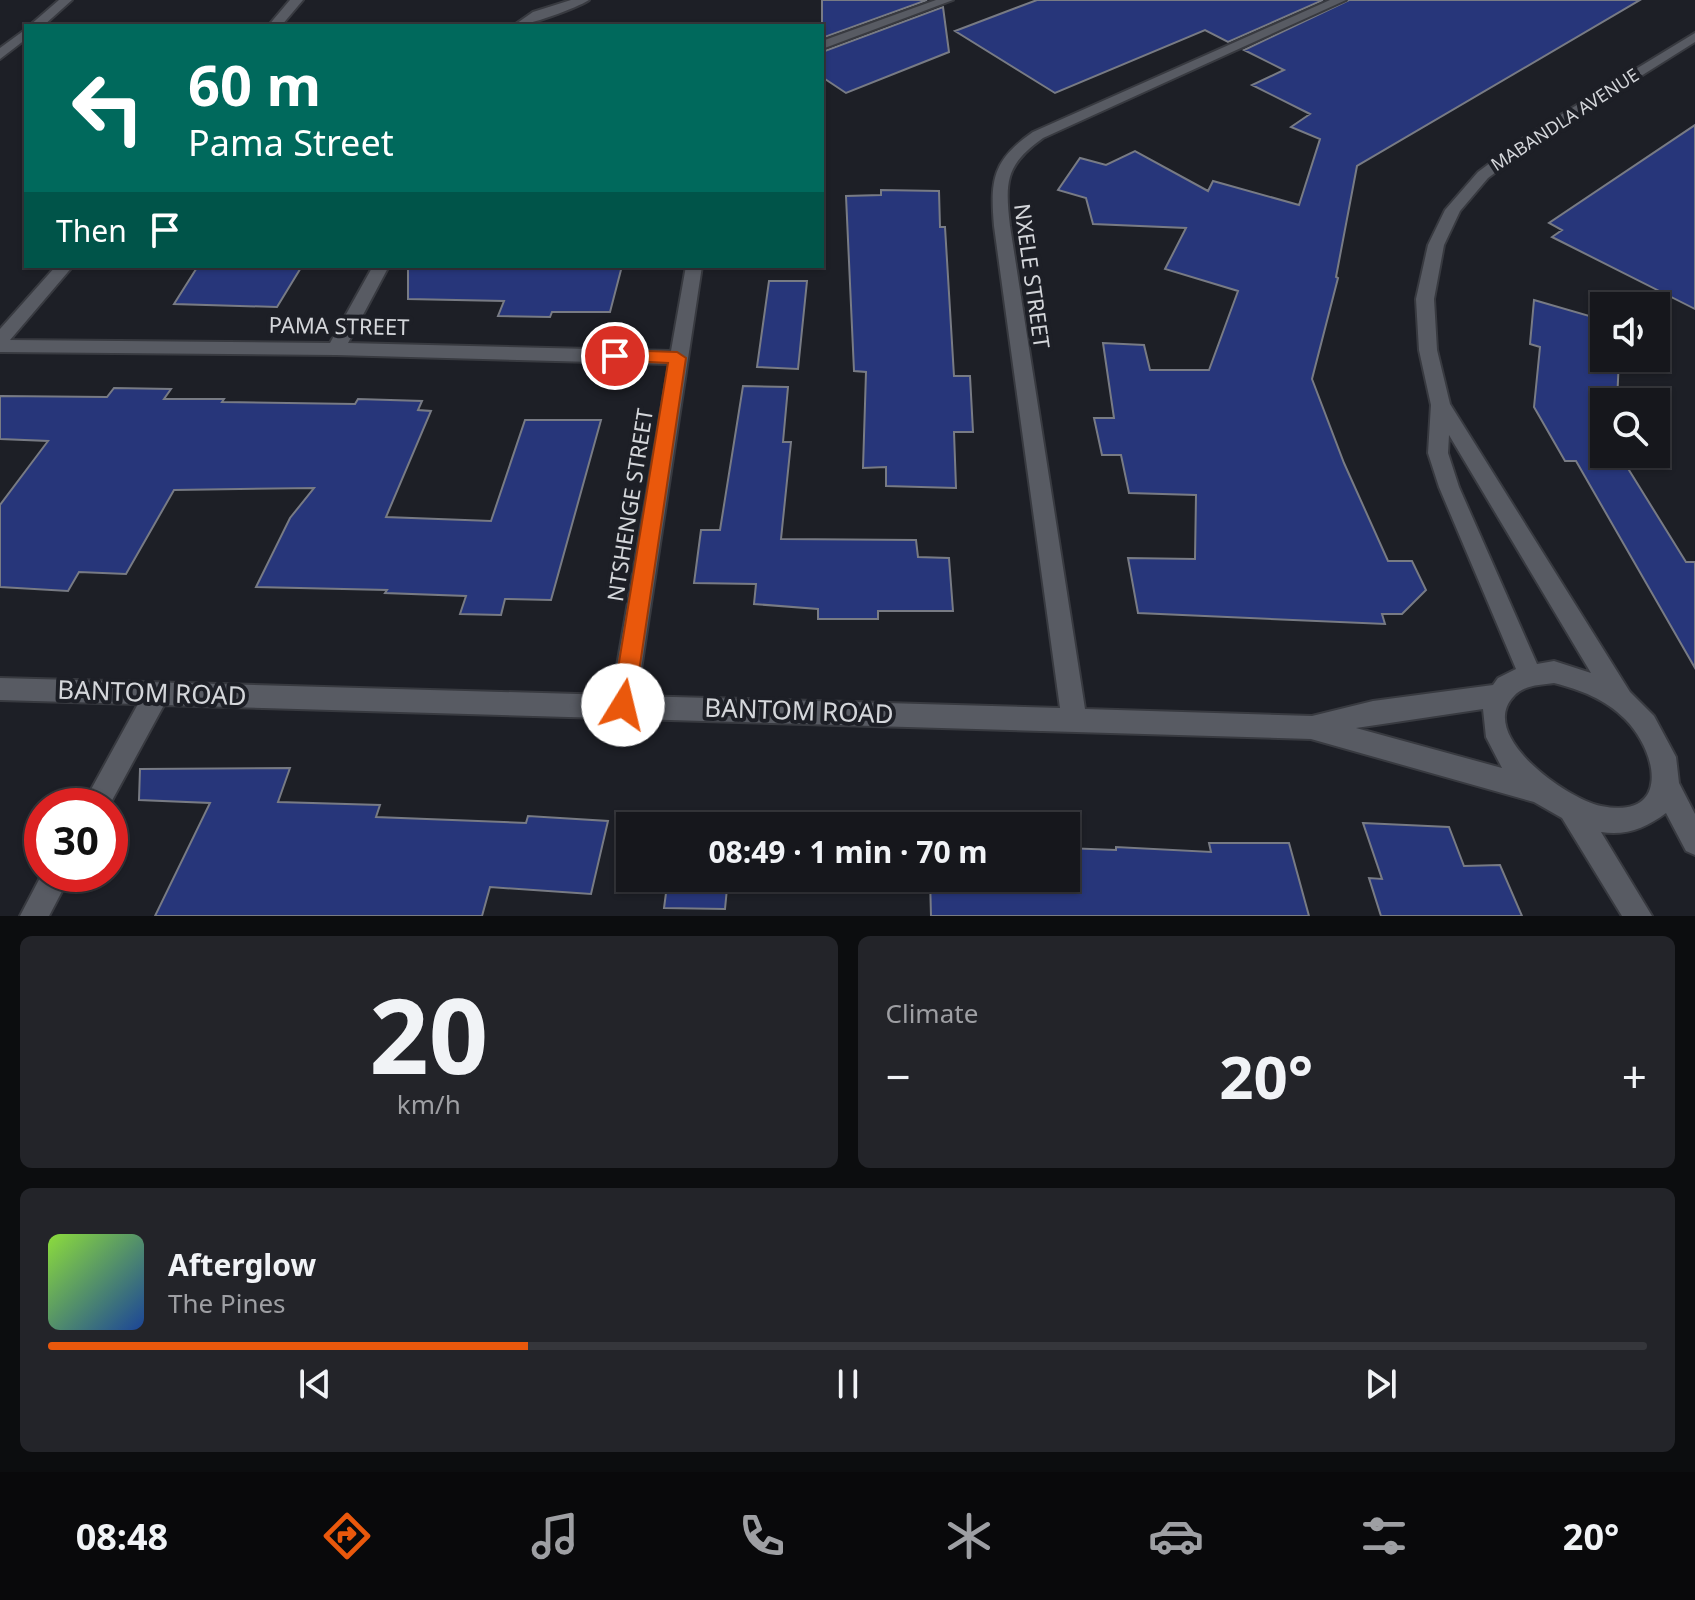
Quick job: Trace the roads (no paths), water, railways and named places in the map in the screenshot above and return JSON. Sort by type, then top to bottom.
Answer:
[{"type":"street","points":[[37,24],[66,0]]},
{"type":"street","points":[[276,24],[297,0]]},
{"type":"street","points":[[522,24],[537,15],[583,0]]},
{"type":"street","points":[[824,44],[947,0]]},
{"type":"street","name":"NXELE STREET","points":[[1074,719],[1002,226],[998,189],[1001,172],[1019,147],[1038,135],[1340,0]]},
{"type":"street","points":[[0,55],[24,35]]},
{"type":"street","name":"MABANDLA AVENUE","points":[[1621,700],[1441,405],[1428,350],[1425,299],[1436,245],[1453,210],[1483,175],[1531,139],[1695,37]]},
{"type":"street","points":[[0,343],[63,268]]},
{"type":"street","points":[[336,349],[380,268]]},
{"type":"street","name":"NTSHENGE STREET","points":[[623,705],[694,268]]},
{"type":"street","name":"PAMA STREET","points":[[0,343],[677,358]]},
{"type":"street","name":"MABANDLA AVENUE","points":[[1441,405],[1438,435],[1442,465],[1529,673]]},
{"type":"street","points":[[1667,787],[1656,808],[1634,819],[1604,820],[1571,809],[1541,791],[1517,768],[1500,742],[1494,717],[1497,696],[1509,681],[1529,673],[1554,672],[1582,679],[1621,700],[1655,738],[1667,764],[1667,787],[1695,842]]},
{"type":"street","name":"BANTOM ROAD","points":[[0,689],[1311,727],[1541,791]]},
{"type":"street","points":[[105,788],[157,694]]},
{"type":"street","name":"BANTOM ROAD","points":[[1311,727],[1373,712],[1497,696]]},
{"type":"street","points":[[1571,809],[1638,916]]},
{"type":"street","points":[[34,916],[47,892]]}]
